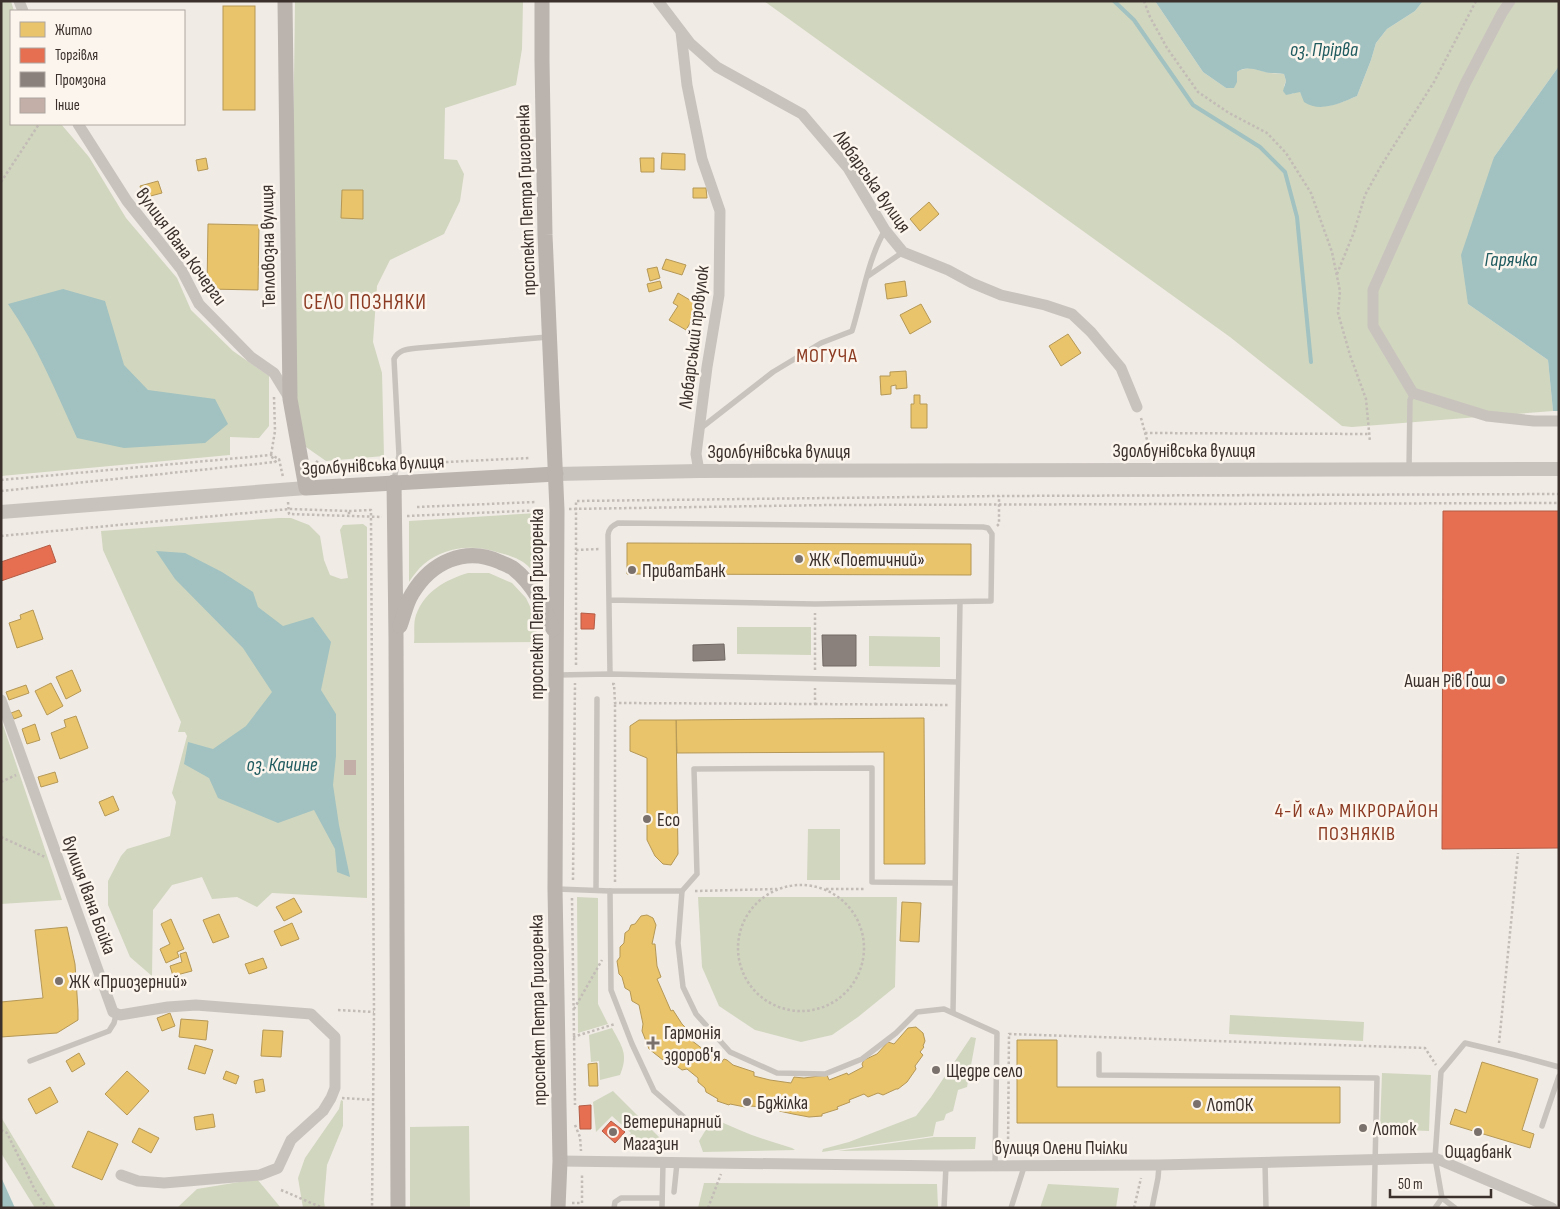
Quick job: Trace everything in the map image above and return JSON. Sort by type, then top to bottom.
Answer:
[{"type":"main road","name":"Тепловозна вулиця","points":[[285,1],[290,399],[306,488]]},
{"type":"main road","name":"проспект Петра Григоренка","points":[[542,1],[545,235],[557,510],[556,889],[560,1161],[558,1205]]},
{"type":"main road","name":"Здолбунівська вулиця","points":[[306,488],[556,474]]},
{"type":"main road","points":[[394,482],[398,1208]]},
{"type":"main road","points":[[396,637],[411,595],[429,572],[454,557],[472,556],[490,558],[513,568],[530,586],[543,605],[556,635]]},
{"type":"street","name":"Любарська вулиця","points":[[658,1],[690,43],[717,67],[802,114],[848,168],[885,230],[903,252],[948,270],[972,283],[1001,295],[1046,305],[1072,314],[1091,332],[1121,368],[1137,407]]},
{"type":"street","points":[[1510,1],[1465,84],[1373,290],[1373,326],[1413,393],[1486,416],[1534,421],[1559,421]]},
{"type":"street","name":"Любарський провулок","points":[[681,32],[687,85],[702,159],[720,211],[720,295],[712,328],[696,454],[699,471]]},
{"type":"street","name":"вулиця Івана Кочерги","points":[[79,125],[127,200],[181,269],[198,304],[251,357],[274,373],[290,399]]},
{"type":"street","name":"Здолбунівська вулиця","points":[[556,474],[699,471],[1559,469]]},
{"type":"street","name":"Здолбунівська вулиця","points":[[1,512],[306,488]]},
{"type":"street","name":"вулиця Івана Бойка","points":[[1,700],[113,1012],[116,1015]]},
{"type":"street","points":[[116,1015],[196,1004],[311,1014],[333,1034],[336,1042],[335,1088],[331,1098],[323,1111],[291,1140],[278,1168],[260,1175],[164,1183],[138,1181],[121,1175]]},
{"type":"street","name":"вулиця Олени Пчілки","points":[[560,1161],[946,1166],[1025,1164],[1159,1165],[1374,1158],[1435,1158],[1552,1208]]},
{"type":"lane","points":[[699,429],[773,372],[821,343],[852,331],[880,237],[885,230]]},
{"type":"lane","points":[[868,276],[903,252]]},
{"type":"lane","points":[[394,482],[399,455],[394,359],[397,353],[404,349],[549,337]]},
{"type":"lane","points":[[1409,469],[1410,400],[1413,393]]},
{"type":"lane","points":[[609,600],[815,604],[991,601],[992,534],[991,531],[982,527],[618,523],[609,530],[609,600],[610,674]]},
{"type":"lane","points":[[953,1012],[960,602]]},
{"type":"lane","points":[[556,675],[610,674],[958,682]]},
{"type":"lane","points":[[596,890],[597,699]]},
{"type":"lane","points":[[955,883],[872,882],[872,768],[694,769],[697,874],[682,891],[678,943],[683,988],[696,1014],[730,1052],[776,1073],[824,1074],[862,1059],[896,1032],[917,1012],[944,1009],[997,1033],[995,1165]]},
{"type":"lane","points":[[556,889],[682,891]]},
{"type":"lane","points":[[612,891],[611,990],[632,1044],[654,1091],[693,1125]]},
{"type":"lane","points":[[30,1060],[109,1031],[114,1024],[116,1015]]},
{"type":"lane","points":[[1455,1208],[1442,1198],[1435,1158],[1441,1072],[1465,1043],[1559,1068]]},
{"type":"lane","points":[[1100,1054],[1098,1075],[1378,1078],[1374,1158],[1374,1208]]},
{"type":"lane","points":[[1542,1126],[1559,1076]]},
{"type":"lane","points":[[1265,1162],[1266,1208]]},
{"type":"lane","points":[[662,1208],[663,1163]]},
{"type":"lane","points":[[674,1192],[677,1163]]},
{"type":"lane","points":[[1011,1208],[1025,1164]]},
{"type":"lane","points":[[1152,1208],[1159,1165]]},
{"type":"lane","points":[[944,1208],[946,1166]]},
{"type":"lane","points":[[614,1208],[615,1202],[621,1198],[662,1198]]},
{"type":"lane","points":[[1435,1208],[1442,1198]]},
{"type":"path","points":[[1144,1],[1150,17],[1167,48],[1198,92],[1229,113],[1267,133],[1286,154],[1311,193],[1332,252],[1340,291],[1338,313],[1350,355],[1366,399],[1370,442]]},
{"type":"path","points":[[1337,275],[1354,232],[1365,195],[1434,82],[1476,1]]},
{"type":"path","points":[[1,182],[39,125]]},
{"type":"path","points":[[274,373],[275,431],[271,455],[274,462]]},
{"type":"path","points":[[1137,407],[1150,447]]},
{"type":"path","points":[[1146,434],[1369,434]]},
{"type":"path","points":[[1,480],[271,455],[279,459]]},
{"type":"path","points":[[313,456],[322,466],[330,468],[529,458]]},
{"type":"path","points":[[1,491],[274,462],[279,459]]},
{"type":"path","points":[[279,459],[289,514],[371,518],[576,509],[830,505],[1559,503]]},
{"type":"path","points":[[575,1110],[572,889],[576,675],[576,502],[1000,496],[1559,494]]},
{"type":"path","points":[[991,531],[999,524],[1000,496]]},
{"type":"path","points":[[416,507],[536,502]]},
{"type":"path","points":[[1,536],[289,509],[371,510],[374,1012],[372,1208]]},
{"type":"path","points":[[349,511],[349,517]]},
{"type":"path","points":[[576,550],[609,549]]},
{"type":"path","points":[[815,604],[815,704]]},
{"type":"path","points":[[605,684],[614,684],[615,703],[612,891]]},
{"type":"path","points":[[615,703],[958,705]]},
{"type":"path","points":[[1,782],[26,771]]},
{"type":"path","points":[[1,777],[8,779]]},
{"type":"path","points":[[1,837],[60,864]]},
{"type":"path","points":[[1498,1051],[1518,853]]},
{"type":"path","points":[[682,891],[779,889],[801,884],[824,889],[838,896],[853,911],[863,930],[865,951],[861,972],[850,991],[833,1004],[813,1011],[791,1011],[777,1007],[754,991],[742,973],[737,952],[740,930],[749,911],[765,897],[779,889]]},
{"type":"path","points":[[573,1011],[610,944]]},
{"type":"path","points":[[338,1010],[374,1012]]},
{"type":"path","points":[[574,1037],[623,1022]]},
{"type":"path","points":[[1008,1149],[1009,1034],[1425,1048],[1441,1072]]},
{"type":"path","points":[[350,1099],[374,1100]]},
{"type":"path","points":[[558,1205],[582,1203],[580,1138],[575,1128],[575,1119]]},
{"type":"path","points":[[1,1130],[7,1133],[35,1190],[47,1208]]},
{"type":"path","points":[[708,1208],[726,1163]]},
{"type":"path","points":[[1134,1208],[1141,1178]]},
{"type":"path","points":[[281,1190],[323,1208]]},
{"type":"green space","points":[[1,1],[11,1],[14,10],[10,10],[10,125],[62,125],[89,157],[126,218],[177,278],[191,310],[233,351],[269,376],[269,426],[259,438],[230,437],[230,455],[1,476]]},
{"type":"green space","points":[[295,1],[523,1],[522,49],[516,85],[445,108],[444,159],[457,160],[464,174],[460,201],[444,234],[390,260],[377,286],[373,342],[382,373],[384,456],[326,461],[306,447],[297,408],[292,236]]},
{"type":"green space","points":[[764,1],[1155,1],[1203,72],[1226,88],[1234,88],[1237,72],[1240,70],[1250,68],[1284,74],[1286,81],[1284,86],[1292,94],[1300,92],[1311,104],[1326,106],[1334,105],[1357,96],[1376,43],[1387,29],[1415,11],[1423,1],[1559,1],[1559,66],[1494,157],[1468,304],[1548,360],[1553,411],[1352,427],[1342,426],[1230,337]]},
{"type":"green space","points":[[538,513],[544,524],[542,584],[528,566],[518,559],[480,548],[460,548],[441,553],[424,564],[409,582],[409,521]]},
{"type":"green space","points":[[291,518],[309,525],[320,536],[324,560],[330,575],[341,579],[348,578],[340,530],[343,525],[363,524],[367,527],[367,898],[272,893],[257,907],[237,897],[212,899],[202,877],[172,885],[153,910],[152,976],[130,957],[108,905],[108,881],[121,856],[127,849],[170,836],[176,802],[172,793],[187,736],[185,732],[178,732],[181,722],[103,550],[101,531]]},
{"type":"green space","points":[[468,573],[489,573],[512,583],[526,598],[536,619],[537,642],[414,643],[415,618],[425,599],[444,583]]},
{"type":"green space","points":[[737,627],[811,627],[811,655],[737,654]]},
{"type":"green space","points":[[869,636],[940,637],[940,667],[869,666]]},
{"type":"green space","points":[[1,719],[62,900],[1,904]]},
{"type":"green space","points":[[808,829],[840,829],[840,880],[807,880]]},
{"type":"green space","points":[[577,897],[598,898],[598,1004],[608,1024],[578,1033]]},
{"type":"green space","points":[[698,897],[897,897],[895,987],[832,1035],[801,1042],[755,1030],[719,1006],[702,967]]},
{"type":"green space","points":[[1230,1015],[1364,1022],[1363,1041],[1229,1034]]},
{"type":"green space","points":[[612,1028],[623,1051],[623,1068],[620,1075],[600,1080],[599,1061],[591,1062],[589,1035]]},
{"type":"green space","points":[[971,1037],[976,1038],[967,1087],[958,1090],[953,1111],[946,1114],[944,1120],[936,1122],[933,1136],[822,1152],[823,1149],[849,1142],[916,1116]]},
{"type":"green space","points":[[1382,1073],[1431,1075],[1429,1131],[1380,1129]]},
{"type":"green space","points":[[613,1091],[662,1140],[624,1141],[631,1133],[612,1116],[596,1132],[593,1102]]},
{"type":"green space","points":[[341,1100],[343,1101],[343,1126],[327,1165],[325,1208],[303,1208],[298,1178],[305,1158],[339,1109]]},
{"type":"green space","points":[[1,1117],[56,1208],[35,1208],[1,1153]]},
{"type":"green space","points":[[713,1118],[742,1131],[795,1150],[703,1152],[699,1141]]},
{"type":"green space","points":[[469,1126],[470,1207],[410,1208],[410,1127]]},
{"type":"green space","points":[[934,1137],[976,1137],[975,1149],[838,1151]]},
{"type":"green space","points":[[257,1179],[281,1208],[177,1208],[197,1189]]},
{"type":"green space","points":[[704,1183],[937,1184],[938,1207],[698,1208]]},
{"type":"green space","points":[[1048,1184],[1119,1188],[1116,1208],[1040,1208]]},
{"type":"water","name":"оз. Прірва","points":[[1155,1],[1423,1],[1415,11],[1387,29],[1376,43],[1357,96],[1330,106],[1317,107],[1304,102],[1300,92],[1286,95],[1283,91],[1286,81],[1284,74],[1245,69],[1237,72],[1237,82],[1234,88],[1226,88],[1203,72]]},
{"type":"water","name":"Гарячка","points":[[1559,66],[1559,411],[1553,411],[1548,360],[1468,304],[1461,255],[1494,157]]},
{"type":"water","points":[[63,289],[105,301],[124,365],[148,390],[215,399],[228,424],[205,443],[124,448],[77,438],[37,352],[8,304]]},
{"type":"water","name":"оз. Качине","points":[[156,551],[185,553],[222,572],[253,592],[258,607],[283,626],[313,617],[331,642],[321,690],[336,714],[336,756],[333,785],[350,877],[337,872],[335,849],[314,810],[278,823],[218,798],[209,778],[184,764],[188,742],[213,749],[246,726],[272,692],[243,648],[175,579]]},
{"type":"water","points":[[1,1177],[15,1208],[1,1208]]},
{"type":"building: Житло","points":[[223,6],[255,6],[255,110],[223,110]]},
{"type":"building: Житло","points":[[662,153],[685,154],[685,170],[661,169]]},
{"type":"building: Житло","points":[[206,158],[208,169],[198,171],[196,160]]},
{"type":"building: Житло","points":[[640,158],[654,158],[654,172],[641,172]]},
{"type":"building: Житло","points":[[158,181],[162,193],[143,198],[140,186]]},
{"type":"building: Житло","points":[[693,188],[706,188],[707,198],[693,198]]},
{"type":"building: Житло","points":[[342,190],[363,190],[363,219],[341,218]]},
{"type":"building: Житло","points":[[929,202],[939,214],[920,231],[910,219]]},
{"type":"building: Житло","points":[[208,224],[259,225],[258,290],[207,289]]},
{"type":"building: Житло","points":[[666,259],[686,265],[682,275],[662,269]]},
{"type":"building: Житло","points":[[657,267],[660,278],[650,281],[647,269]]},
{"type":"building: Житло","points":[[660,281],[662,288],[649,292],[647,284]]},
{"type":"building: Житло","points":[[905,281],[907,296],[887,299],[885,284]]},
{"type":"building: Житло","points":[[678,293],[700,306],[686,330],[669,320],[678,306],[673,303]]},
{"type":"building: Житло","points":[[921,304],[931,322],[910,334],[900,315]]},
{"type":"building: Житло","points":[[1068,334],[1081,353],[1061,366],[1049,346]]},
{"type":"building: Житло","points":[[906,371],[907,388],[896,389],[896,385],[891,386],[891,394],[881,395],[880,376],[890,376],[890,372]]},
{"type":"building: Житло","points":[[914,395],[920,395],[920,404],[927,404],[927,428],[911,428],[911,404],[914,404]]},
{"type":"building: Житло","name":"ЖК «Поетичний»","points":[[627,543],[971,544],[971,575],[627,574]]},
{"type":"building: Житло","points":[[33,610],[43,639],[17,648],[9,623],[21,619],[20,615]]},
{"type":"building: Житло","points":[[72,670],[81,691],[66,699],[56,677]]},
{"type":"building: Житло","points":[[51,683],[63,706],[47,715],[35,691]]},
{"type":"building: Житло","points":[[26,685],[29,693],[9,700],[6,692]]},
{"type":"building: Житло","points":[[19,710],[22,716],[14,719],[11,713]]},
{"type":"building: Житло","points":[[76,716],[88,748],[60,759],[51,733],[66,727],[64,720]]},
{"type":"building: Житло","points":[[924,718],[925,864],[884,864],[884,752],[677,753],[676,720]]},
{"type":"building: Житло","points":[[639,720],[676,720],[678,854],[671,865],[663,864],[655,856],[647,840],[647,758],[630,751],[630,726]]},
{"type":"building: Житло","points":[[35,724],[40,740],[27,744],[22,729]]},
{"type":"building: Житло","points":[[55,772],[58,782],[41,787],[38,777]]},
{"type":"building: Житло","points":[[113,796],[119,810],[105,816],[99,802]]},
{"type":"building: Житло","points":[[294,898],[302,912],[284,921],[276,907]]},
{"type":"building: Житло","points":[[902,902],[921,903],[919,942],[900,941]]},
{"type":"building: Житло","points":[[219,914],[229,937],[213,943],[203,920]]},
{"type":"building: Житло","points":[[647,915],[653,918],[656,925],[652,944],[655,944],[657,966],[661,977],[657,979],[671,1011],[673,1010],[682,1024],[694,1036],[691,1040],[721,1063],[724,1059],[727,1060],[733,1065],[754,1072],[754,1076],[770,1080],[791,1083],[794,1077],[804,1078],[827,1075],[829,1080],[847,1073],[848,1075],[863,1067],[864,1060],[877,1054],[888,1042],[894,1044],[908,1028],[916,1027],[923,1033],[925,1041],[924,1047],[920,1052],[923,1055],[915,1066],[916,1069],[907,1082],[898,1089],[883,1095],[878,1093],[868,1097],[864,1094],[849,1100],[850,1102],[837,1107],[838,1109],[822,1114],[822,1116],[809,1117],[793,1114],[779,1111],[779,1108],[764,1104],[762,1107],[750,1105],[745,1107],[717,1101],[718,1099],[706,1092],[705,1088],[698,1082],[698,1078],[687,1069],[682,1070],[674,1064],[668,1064],[649,1049],[642,1031],[643,1024],[639,1005],[632,1001],[630,991],[625,988],[622,977],[619,974],[617,961],[620,957],[620,947],[624,943],[625,933],[641,916]]},
{"type":"building: Житло","points":[[171,919],[184,949],[177,952],[179,957],[166,963],[160,949],[170,944],[161,924]]},
{"type":"building: Житло","points":[[292,923],[299,939],[281,946],[274,931]]},
{"type":"building: Житло","name":"ЖК «Приозерний»","points":[[67,927],[75,964],[78,1020],[57,1033],[1,1037],[1,1002],[43,998],[35,930]]},
{"type":"building: Житло","points":[[186,952],[192,971],[173,976],[170,966],[182,962],[180,954]]},
{"type":"building: Житло","points":[[263,958],[267,968],[249,974],[245,964]]},
{"type":"building: Житло","points":[[170,1013],[175,1026],[162,1031],[157,1018]]},
{"type":"building: Житло","points":[[181,1019],[208,1021],[206,1040],[179,1037]]},
{"type":"building: Житло","points":[[263,1030],[283,1031],[281,1057],[261,1056]]},
{"type":"building: Житло","points":[[1017,1040],[1057,1040],[1057,1087],[1340,1087],[1340,1123],[1017,1123]]},
{"type":"building: Житло","points":[[195,1045],[213,1050],[205,1074],[188,1069]]},
{"type":"building: Житло","points":[[79,1053],[85,1064],[72,1072],[66,1061]]},
{"type":"building: Житло","points":[[1482,1062],[1538,1079],[1522,1130],[1534,1134],[1530,1148],[1450,1124],[1455,1109],[1466,1113]]},
{"type":"building: Житло","points":[[597,1063],[598,1086],[589,1086],[588,1064]]},
{"type":"building: Житло","points":[[127,1071],[149,1091],[127,1115],[105,1094]]},
{"type":"building: Житло","points":[[226,1071],[239,1076],[236,1084],[223,1079]]},
{"type":"building: Житло","points":[[263,1079],[265,1091],[256,1093],[254,1081]]},
{"type":"building: Житло","points":[[50,1087],[58,1102],[36,1114],[28,1099]]},
{"type":"building: Житло","points":[[213,1114],[215,1127],[196,1130],[194,1117]]},
{"type":"building: Житло","points":[[139,1128],[159,1138],[151,1153],[132,1142]]},
{"type":"building: Житло","points":[[88,1131],[118,1144],[102,1180],[72,1167]]},
{"type":"building: Торгівля","name":"Ашан Рів Ґош","points":[[1443,511],[1559,511],[1559,848],[1442,849]]},
{"type":"building: Торгівля","points":[[50,545],[56,562],[1,581],[1,562]]},
{"type":"building: Торгівля","points":[[581,613],[595,614],[594,629],[581,629]]},
{"type":"building: Торгівля","points":[[591,1105],[591,1129],[580,1129],[579,1106]]},
{"type":"building: Торгівля","name":"Ветеринарний Магазин","points":[[611,1121],[625,1132],[615,1143],[602,1131]]},
{"type":"building: Промзона","points":[[822,635],[856,635],[856,666],[823,666]]},
{"type":"building: Промзона","points":[[724,644],[725,660],[693,661],[693,645]]},
{"type":"building: Інше","points":[[344,760],[356,760],[356,775],[344,775]]},
{"type":"waterway","points":[[1114,1],[1134,20],[1193,105],[1260,147],[1285,172],[1297,217],[1311,362]]},
{"type":"place","name":"ЖК «Поетичний»","points":[[799,559]]},
{"type":"place","name":"ПриватБанк","points":[[632,570]]},
{"type":"place","name":"Ашан Рів Ґош","points":[[1501,680]]},
{"type":"place","name":"Eco","points":[[647,819]]},
{"type":"place","name":"ЖК «Приозерний»","points":[[59,981]]},
{"type":"place","name":"Гармонія здоров'я","points":[[653,1043]]},
{"type":"place","name":"Щедре село","points":[[936,1070]]},
{"type":"place","name":"Бджілка","points":[[747,1102]]},
{"type":"place","name":"ЛотОК","points":[[1197,1104]]},
{"type":"place","name":"Лоток","points":[[1363,1128]]},
{"type":"place","name":"Ветеринарний Магазин","points":[[613,1132]]},
{"type":"place","name":"Ощадбанк","points":[[1478,1132]]},
{"type":"district","name":"СЕЛО ПОЗНЯКИ","points":[[365,302]]},
{"type":"district","name":"МОГУЧА","points":[[827,355]]},
{"type":"district","name":"4-Й «А» МІКРОРАЙОН ПОЗНЯКІВ","points":[[1357,822]]}]
